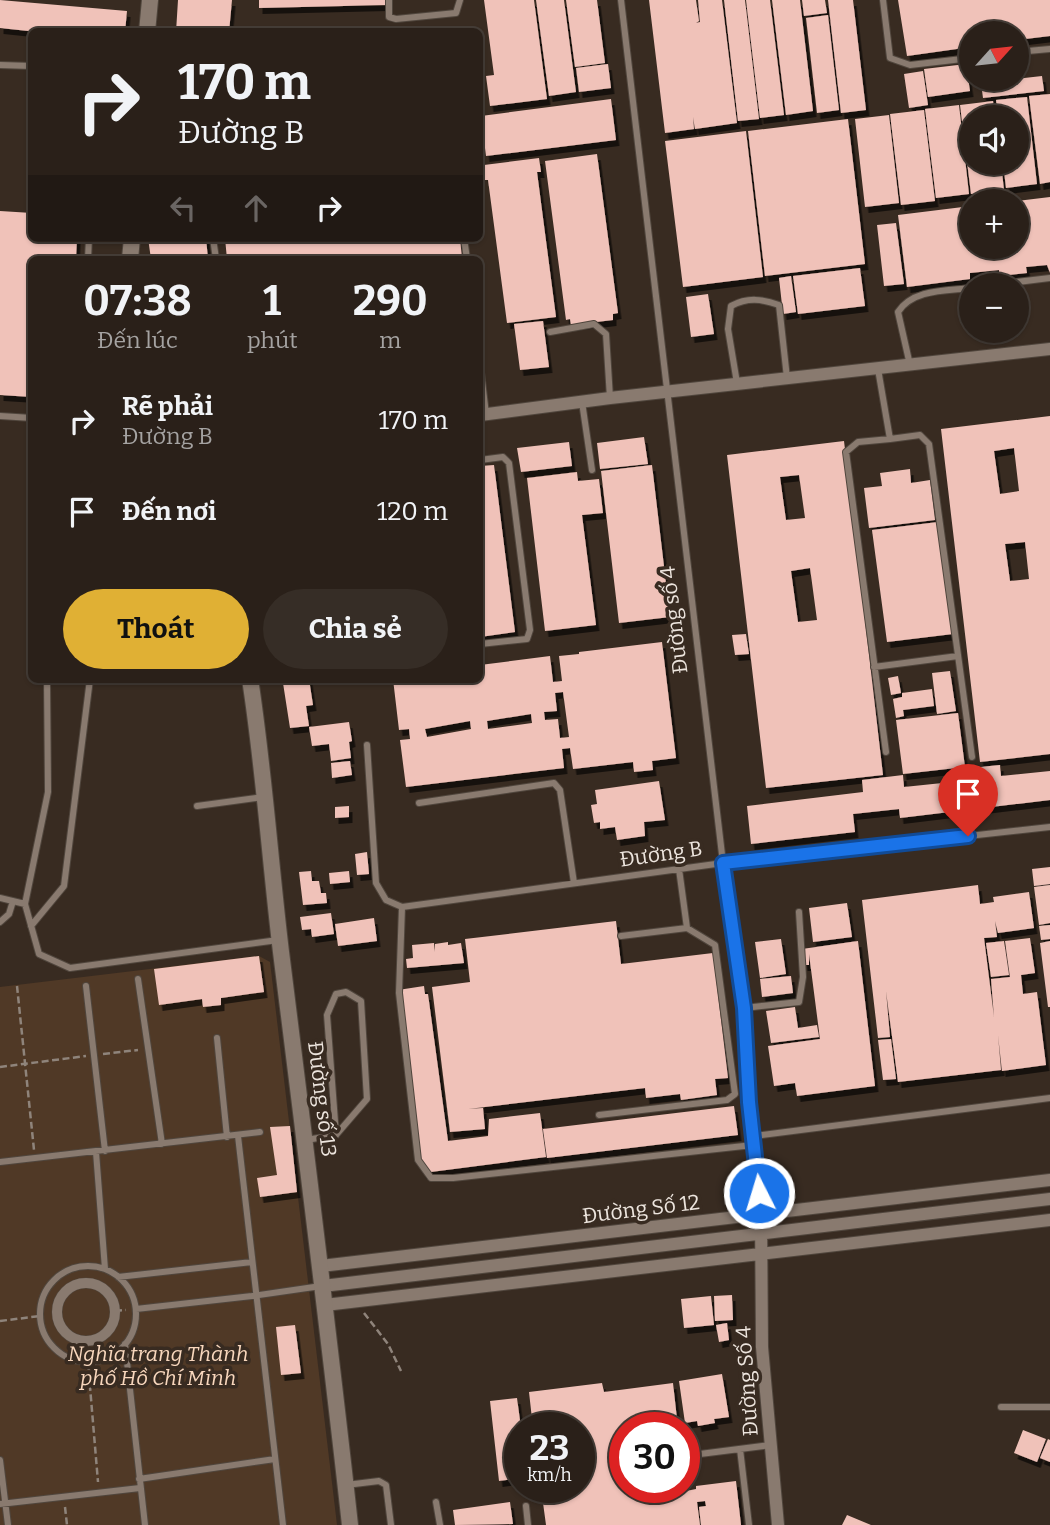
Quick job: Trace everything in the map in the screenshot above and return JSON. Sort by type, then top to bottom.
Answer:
[{"type":"street","points":[[147,28],[150,0]]},
{"type":"street","points":[[483,415],[737,383],[1050,349]]},
{"type":"street","name":"Đường số 13","points":[[251,683],[350,1525]]},
{"type":"street","name":"Đường số 4","points":[[749,1102],[762,1235]]},
{"type":"street","name":"Đường Số 12","points":[[321,1266],[1050,1181]]},
{"type":"street","name":"Đường Số 12","points":[[323,1286],[1050,1199]]},
{"type":"street","points":[[325,1305],[1050,1220]]},
{"type":"street","name":"Đường Số 4","points":[[762,1235],[762,1347],[778,1525]]},
{"type":"street","points":[[95,1284],[110,1296],[115,1311],[113,1322],[102,1337],[93,1340],[76,1339],[62,1327],[58,1318],[61,1298],[75,1285],[95,1284]]},
{"type":"lane","points":[[389,0],[389,17],[396,19],[456,13],[460,0]]},
{"type":"lane","name":"Đường số 4","points":[[621,0],[723,863],[744,1008],[749,1102]]},
{"type":"lane","points":[[883,0],[890,58],[910,65],[959,59]]},
{"type":"lane","points":[[1029,51],[1050,48]]},
{"type":"lane","points":[[0,65],[28,65]]},
{"type":"lane","points":[[1029,281],[1050,278]]},
{"type":"lane","points":[[910,365],[898,312],[904,303],[925,293],[959,289]]},
{"type":"lane","points":[[737,383],[729,329],[732,306],[739,302],[761,299],[779,305],[788,378]]},
{"type":"lane","points":[[550,332],[594,324],[606,334],[610,398]]},
{"type":"lane","points":[[878,368],[890,439]]},
{"type":"lane","points":[[582,402],[592,470]]},
{"type":"lane","points":[[0,416],[28,418]]},
{"type":"lane","points":[[886,752],[846,452],[858,442],[920,435],[929,444],[972,757]]},
{"type":"lane","points":[[483,460],[503,457],[509,463],[530,630],[527,639],[483,644]]},
{"type":"lane","points":[[874,667],[958,656]]},
{"type":"lane","points":[[47,683],[48,792],[25,904],[39,954],[70,968],[280,939]]},
{"type":"lane","points":[[31,926],[64,886],[89,683]]},
{"type":"lane","points":[[367,745],[376,883],[386,900],[402,907],[399,993],[418,1160],[431,1178],[453,1178],[754,1140],[1050,1098]]},
{"type":"lane","points":[[419,803],[554,783],[560,790],[574,883]]},
{"type":"lane","points":[[197,806],[264,797]]},
{"type":"lane","name":"Đường B","points":[[402,907],[723,863],[1050,827]]},
{"type":"lane","points":[[679,869],[687,928]]},
{"type":"lane","points":[[0,898],[25,904]]},
{"type":"lane","points":[[0,922],[9,914],[13,901]]},
{"type":"lane","points":[[744,1008],[799,1002],[803,977],[799,912]]},
{"type":"lane","points":[[599,1115],[727,1100],[735,1094],[715,945],[687,928],[621,936]]},
{"type":"lane","points":[[138,979],[162,1144]]},
{"type":"lane","points":[[86,986],[105,1151]]},
{"type":"lane","points":[[306,1140],[336,1135],[367,1099],[360,1000],[346,992],[336,994],[327,1015],[336,1135]]},
{"type":"lane","points":[[216,1038],[227,1138]]},
{"type":"lane","points":[[0,1162],[227,1138],[260,1132]]},
{"type":"lane","points":[[238,1136],[283,1525]]},
{"type":"lane","points":[[96,1152],[105,1269]]},
{"type":"lane","points":[[118,1277],[252,1262]]},
{"type":"lane","points":[[80,1266],[95,1266],[118,1277],[131,1292],[136,1309],[135,1324],[119,1352],[104,1360],[88,1363],[71,1360],[57,1352],[46,1339],[40,1324],[39,1307],[44,1292],[53,1280],[65,1270],[80,1266]]},
{"type":"lane","points":[[136,1309],[323,1286]]},
{"type":"lane","points":[[125,1344],[145,1525]]},
{"type":"lane","points":[[1001,1407],[1050,1407]]},
{"type":"lane","points":[[700,1454],[771,1445]]},
{"type":"lane","points":[[740,1449],[750,1525]]},
{"type":"lane","points":[[139,1479],[275,1459]]},
{"type":"lane","points":[[0,1460],[3,1504],[8,1525]]},
{"type":"lane","points":[[346,1485],[379,1480],[386,1485],[391,1525]]},
{"type":"lane","points":[[3,1504],[140,1488]]},
{"type":"lane","points":[[436,1502],[440,1525]]},
{"type":"lane","points":[[526,1506],[528,1525]]},
{"type":"path","points":[[17,986],[35,1158]]},
{"type":"path","points":[[0,1067],[148,1049]]},
{"type":"path","points":[[358,1305],[388,1345],[401,1370]]},
{"type":"path","points":[[0,1321],[40,1316]]},
{"type":"path","points":[[88,1363],[99,1493]]},
{"type":"path","points":[[64,1496],[67,1525]]},
{"type":"green space","name":"Nghĩa trang Thành phố Hồ Chí Minh","points":[[259,956],[270,962],[337,1525],[0,1525],[0,987]]},
{"type":"building","points":[[0,0],[127,11],[125,28],[28,28],[28,31],[0,28]]},
{"type":"building","points":[[178,0],[232,0],[229,28],[176,28]]},
{"type":"building","points":[[259,0],[386,0],[386,5],[259,8]]},
{"type":"building","points":[[484,0],[534,0],[547,99],[490,106],[486,76],[494,75]]},
{"type":"building","points":[[536,0],[564,0],[576,92],[549,96]]},
{"type":"building","points":[[566,0],[597,0],[605,63],[575,67]]},
{"type":"building","points":[[649,0],[696,0],[699,21],[696,23],[700,22],[698,0],[722,0],[737,123],[695,129],[693,117],[694,129],[665,133]]},
{"type":"building","points":[[724,0],[745,0],[759,119],[738,121]]},
{"type":"building","points":[[746,0],[770,0],[784,115],[760,118]]},
{"type":"building","points":[[772,0],[800,0],[813,111],[786,115]]},
{"type":"building","points":[[802,0],[825,0],[827,13],[804,16]]},
{"type":"building","points":[[828,0],[853,0],[866,110],[841,113]]},
{"type":"building","points":[[898,0],[1050,0],[1050,36],[1029,39],[1029,21],[959,21],[959,49],[907,56]]},
{"type":"building","points":[[828,15],[839,110],[817,113],[806,18]]},
{"type":"building","points":[[608,64],[611,88],[579,92],[576,68]]},
{"type":"building","points":[[959,65],[959,91],[970,91],[928,97],[924,69]]},
{"type":"building","points":[[923,71],[928,105],[909,108],[904,74]]},
{"type":"building","points":[[1042,76],[1044,91],[983,98],[982,91],[1029,91],[1029,77]]},
{"type":"building","points":[[1050,94],[1050,182],[1040,184],[1029,96]]},
{"type":"building","points":[[1027,97],[1028,105],[997,105],[996,100]]},
{"type":"building","points":[[611,99],[616,140],[486,156],[483,116]]},
{"type":"building","points":[[993,101],[994,105],[960,105]]},
{"type":"building","points":[[959,105],[959,175],[967,175],[968,189],[959,189],[959,195],[936,198],[925,109]]},
{"type":"building","points":[[924,110],[935,201],[901,205],[890,114]]},
{"type":"building","points":[[1029,114],[1037,184],[1006,188],[1004,175],[1029,175]]},
{"type":"building","points":[[889,115],[899,203],[865,207],[855,119]]},
{"type":"building","points":[[848,119],[865,264],[765,276],[748,131]]},
{"type":"building","points":[[746,131],[763,277],[683,287],[665,141]]},
{"type":"building","points":[[597,154],[618,313],[613,314],[613,320],[571,325],[570,319],[566,320],[545,161]]},
{"type":"building","points":[[539,158],[541,172],[537,172],[556,317],[507,323],[484,165]]},
{"type":"building","points":[[969,175],[1002,175],[1004,189],[970,189]]},
{"type":"building","points":[[1050,197],[1050,273],[1047,265],[1026,267],[1027,273],[999,273],[999,270],[959,273],[959,280],[907,287],[898,215],[959,207],[959,259],[1029,259],[1029,200]]},
{"type":"building","points":[[0,211],[28,213],[28,242],[77,242],[76,256],[28,256],[28,397],[0,395]]},
{"type":"building","points":[[896,223],[904,284],[884,286],[877,225]]},
{"type":"building","points":[[149,242],[206,242],[208,256],[151,256]]},
{"type":"building","points":[[225,242],[460,242],[462,256],[227,256]]},
{"type":"building","points":[[860,268],[865,306],[798,314],[793,276]]},
{"type":"building","points":[[791,276],[796,312],[783,314],[779,278]]},
{"type":"building","points":[[708,294],[714,334],[691,337],[686,297]]},
{"type":"building","points":[[543,321],[549,367],[520,370],[514,324]]},
{"type":"building","points":[[1050,416],[1050,754],[980,762],[941,429]],"holes":[[[1014,448],[1019,491],[1000,494],[994,451]],[[1025,542],[1029,579],[1010,581],[1005,544]]]},
{"type":"building","points":[[644,437],[648,464],[600,469],[597,443]]},
{"type":"building","points":[[844,441],[883,775],[766,788],[727,455]],"holes":[[[799,475],[805,518],[786,520],[780,477]],[[810,568],[817,620],[798,622],[791,571]]]},
{"type":"building","points":[[569,442],[572,466],[521,472],[517,448]]},
{"type":"building","points":[[494,465],[515,632],[483,637],[483,466]]},
{"type":"building","points":[[652,465],[670,617],[619,623],[601,471]]},
{"type":"building","points":[[910,469],[911,483],[930,480],[935,520],[869,528],[864,488],[882,486],[880,473]]},
{"type":"building","points":[[577,472],[578,481],[599,479],[603,513],[582,515],[596,625],[545,631],[527,478]]},
{"type":"building","points":[[938,522],[953,634],[887,642],[872,530]]},
{"type":"building","points":[[746,634],[749,654],[735,655],[732,635]]},
{"type":"building","points":[[662,642],[676,758],[652,761],[653,770],[634,772],[633,762],[573,769],[570,748],[562,749],[564,768],[406,787],[400,740],[410,739],[409,729],[399,730],[393,683],[483,683],[483,665],[550,656],[553,682],[562,681],[559,656]],"holes":[[[563,692],[569,737],[560,738],[558,719],[545,720],[544,712],[557,711],[555,693]],[[531,714],[532,723],[488,729],[487,721]],[[470,721],[471,729],[427,737],[425,729]]]},
{"type":"building","points":[[950,671],[956,711],[937,714],[932,673]]},
{"type":"building","points":[[898,676],[901,693],[891,695],[888,678]]},
{"type":"building","points":[[283,683],[310,683],[313,705],[306,706],[309,726],[290,728]]},
{"type":"building","points":[[932,689],[934,706],[903,710],[904,716],[896,718],[893,699],[902,697],[902,693]]},
{"type":"building","points":[[958,713],[965,767],[903,774],[896,720]]},
{"type":"building","points":[[349,722],[351,758],[331,761],[329,744],[312,746],[309,727]]},
{"type":"building","points":[[350,761],[352,775],[332,778],[331,763]]},
{"type":"building","points":[[1000,765],[1001,776],[1050,771],[1050,800],[900,818],[899,809],[853,814],[855,832],[751,844],[747,806],[863,792],[862,780],[903,775],[904,787],[952,782],[951,770]]},
{"type":"building","points":[[659,781],[665,820],[644,822],[645,836],[617,840],[615,827],[600,829],[600,822],[594,823],[591,805],[597,804],[595,790]]},
{"type":"building","points":[[349,806],[349,817],[335,818],[335,807]]},
{"type":"building","points":[[367,852],[369,874],[357,875],[355,854]]},
{"type":"building","points":[[1050,867],[1050,884],[1034,886],[1032,869]]},
{"type":"building","points":[[311,871],[312,881],[319,881],[321,893],[326,893],[327,903],[303,905],[299,872]]},
{"type":"building","points":[[349,871],[350,882],[330,884],[329,873]]},
{"type":"building","points":[[978,885],[980,904],[994,902],[993,897],[1029,892],[1034,928],[998,933],[995,921],[997,937],[984,938],[994,1017],[991,979],[1010,977],[1005,941],[1030,938],[1035,973],[1021,975],[1023,994],[1037,992],[1046,1065],[1002,1071],[998,1035],[1001,1070],[898,1082],[886,991],[890,1037],[878,1038],[862,900]]},
{"type":"building","points":[[1050,885],[1050,923],[1039,925],[1034,887]]},
{"type":"building","points":[[847,903],[852,937],[813,942],[809,908]]},
{"type":"building","points":[[331,913],[334,934],[312,937],[311,929],[302,930],[300,917]]},
{"type":"building","points":[[374,918],[377,941],[338,946],[335,924]]},
{"type":"building","points":[[616,921],[621,964],[713,953],[728,1078],[715,1079],[717,1095],[681,1100],[680,1094],[646,1098],[645,1088],[468,1109],[483,1108],[485,1129],[450,1132],[432,987],[470,982],[465,939]]},
{"type":"building","points":[[1050,925],[1050,939],[1041,940],[1039,926]]},
{"type":"building","points":[[781,939],[786,974],[760,978],[755,942]]},
{"type":"building","points":[[858,941],[875,1086],[797,1096],[795,1083],[774,1086],[768,1046],[820,1039],[809,954],[809,965],[804,965],[802,949]]},
{"type":"building","points":[[1004,941],[1009,975],[991,977],[986,943]]},
{"type":"building","points":[[1050,941],[1050,1007],[1048,1007],[1040,943]]},
{"type":"building","points":[[448,942],[448,945],[461,943],[464,963],[407,968],[406,959],[413,958],[412,945],[434,943],[435,952],[435,944]]},
{"type":"building","points":[[259,956],[264,992],[221,998],[221,1005],[203,1007],[202,999],[159,1005],[154,969]]},
{"type":"building","points":[[791,976],[793,993],[762,997],[760,979]]},
{"type":"building","points":[[424,986],[425,994],[428,994],[448,1141],[488,1136],[489,1119],[540,1113],[546,1157],[423,1173],[398,990]]},
{"type":"building","points":[[795,1007],[798,1028],[817,1025],[819,1037],[771,1043],[766,1011]]},
{"type":"building","points":[[891,1039],[896,1079],[883,1080],[878,1040]]},
{"type":"building","points":[[734,1106],[738,1135],[547,1158],[543,1129]]},
{"type":"building","points":[[290,1126],[297,1192],[260,1197],[257,1178],[277,1175],[270,1127]]},
{"type":"building","points":[[732,1295],[733,1320],[715,1321],[714,1296]]},
{"type":"building","points":[[711,1296],[714,1325],[684,1328],[681,1299]]},
{"type":"building","points":[[727,1323],[729,1340],[719,1342],[716,1325]]},
{"type":"building","points":[[295,1325],[301,1373],[281,1375],[276,1327]]},
{"type":"building","points":[[722,1374],[729,1417],[714,1419],[715,1423],[700,1426],[700,1412],[683,1412],[679,1381]]},
{"type":"building","points":[[602,1383],[604,1392],[673,1383],[676,1412],[609,1412],[609,1503],[697,1503],[700,1525],[546,1525],[543,1503],[595,1503],[595,1412],[531,1412],[529,1392]]},
{"type":"building","points":[[517,1398],[519,1412],[504,1412],[504,1480],[499,1481],[490,1401]]},
{"type":"building","points":[[1023,1430],[1046,1439],[1037,1462],[1014,1453]]},
{"type":"building","points":[[1048,1439],[1050,1440],[1050,1462],[1040,1458]]},
{"type":"building","points":[[736,1481],[741,1525],[701,1525],[699,1507],[706,1506],[705,1501],[700,1502],[700,1486]]},
{"type":"building","points":[[510,1503],[513,1524],[455,1525],[453,1510]]},
{"type":"building","points":[[847,1515],[871,1525],[842,1525]]},
{"type":"route","points":[[759,1193],[749,1102],[744,1008],[723,863],[968,836]]}]
